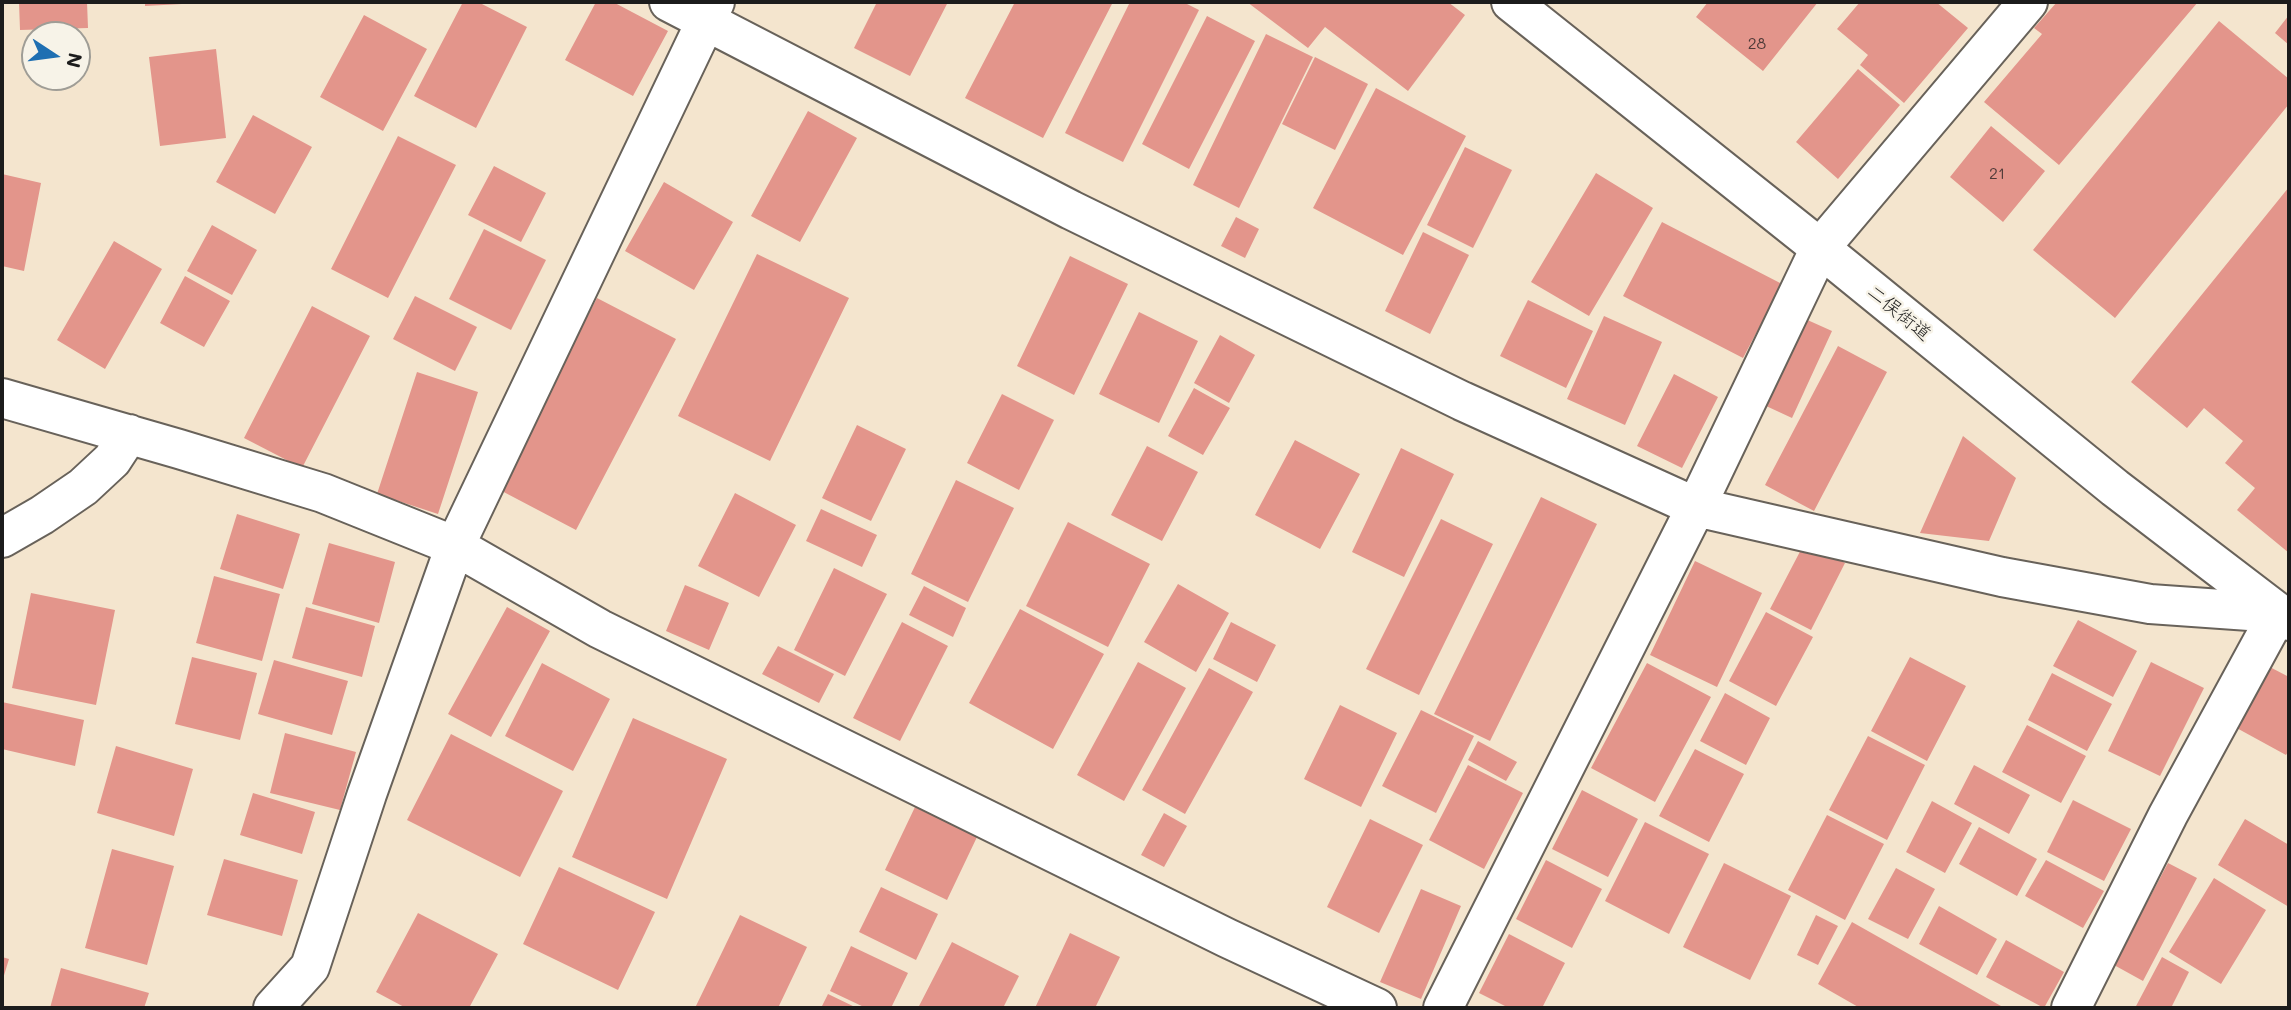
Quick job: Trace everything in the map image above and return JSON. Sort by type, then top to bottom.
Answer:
[{"type":"street","points":[[669,2],[710,11],[1108,228],[1462,401],[1696,507],[2002,577],[2150,604],[2284,617],[2168,815],[2071,1008]]},
{"type":"street","name":"二俣街道","points":[[1511,2],[2115,488],[2284,617]]},
{"type":"street","points":[[1443,1008],[1696,507],[1820,248],[2028,2]]},
{"type":"street","points":[[273,1008],[310,967],[367,794],[455,546],[710,11]]},
{"type":"street","points":[[2,398],[323,493],[455,546],[600,629],[1227,938],[1377,1008]]},
{"type":"street","points":[[2,538],[42,515],[83,486],[111,460],[129,434]]},
{"type":"building","points":[[19,2],[87,2],[88,21],[21,21],[20,30]]},
{"type":"building","points":[[145,2],[182,2],[182,4],[145,6]]},
{"type":"building","points":[[463,2],[478,2],[527,27],[476,128],[414,96]]},
{"type":"building","points":[[596,2],[613,2],[668,31],[633,96],[565,60]]},
{"type":"building","points":[[877,2],[948,2],[910,76],[854,48]]},
{"type":"building","points":[[1015,2],[1113,2],[1043,138],[965,98]]},
{"type":"building","points":[[1130,2],[1183,2],[1199,10],[1123,162],[1065,133]]},
{"type":"building","points":[[1247,2],[1448,2],[1465,15],[1408,91],[1325,27],[1308,48]]},
{"type":"building","points":[[1708,2],[1818,2],[1763,71],[1696,17]]},
{"type":"building","points":[[1860,2],[1936,2],[1968,28],[1904,103],[1860,65],[1868,55],[1837,29]]},
{"type":"building","points":[[2057,2],[2198,2],[2059,165],[1984,102],[2042,34],[2034,28]]},
{"type":"building","points":[[364,15],[427,49],[383,131],[320,97]]},
{"type":"building","points":[[2289,15],[2289,45],[2275,33]]},
{"type":"building","points":[[1207,16],[1255,41],[1189,169],[1142,144]]},
{"type":"building","points":[[2219,21],[2289,79],[2289,104],[2115,318],[2033,250]]},
{"type":"building","points":[[1266,34],[1313,57],[1239,208],[1193,185]]},
{"type":"building","points":[[216,49],[226,138],[160,146],[149,57]]},
{"type":"building","points":[[1315,57],[1368,84],[1335,150],[1282,124]]},
{"type":"building","points":[[1858,69],[1900,105],[1838,179],[1796,142]]},
{"type":"building","points":[[1376,88],[1466,136],[1403,255],[1313,208]]},
{"type":"building","points":[[808,111],[857,138],[800,242],[751,216]]},
{"type":"building","points":[[253,115],[312,147],[275,214],[216,182]]},
{"type":"building","points":[[1991,126],[2045,171],[2003,222],[1950,177]]},
{"type":"building","points":[[398,136],[456,165],[388,298],[331,269]]},
{"type":"building","points":[[1465,147],[1512,170],[1473,248],[1427,225]]},
{"type":"building","points":[[494,166],[546,193],[521,242],[468,215]]},
{"type":"building","points":[[1596,173],[1653,208],[1589,316],[1531,282]]},
{"type":"building","points":[[2,174],[41,183],[24,271],[2,266]]},
{"type":"building","points":[[664,182],[733,222],[694,290],[625,251]]},
{"type":"building","points":[[2289,187],[2289,553],[2237,510],[2255,488],[2225,463],[2243,441],[2204,408],[2187,428],[2131,382]]},
{"type":"building","points":[[1236,217],[1259,229],[1245,258],[1221,246]]},
{"type":"building","points":[[1662,222],[1782,284],[1743,358],[1623,296]]},
{"type":"building","points":[[212,225],[257,250],[232,295],[187,271]]},
{"type":"building","points":[[484,229],[546,260],[511,330],[449,299]]},
{"type":"building","points":[[1423,232],[1469,255],[1430,334],[1385,311]]},
{"type":"building","points":[[114,241],[162,269],[105,369],[57,340]]},
{"type":"building","points":[[757,254],[849,298],[770,461],[678,416]]},
{"type":"building","points":[[1070,256],[1128,284],[1074,395],[1017,366]]},
{"type":"building","points":[[185,276],[230,301],[204,347],[160,323]]},
{"type":"building","points":[[415,296],[477,327],[455,371],[393,339]]},
{"type":"building","points":[[597,298],[676,339],[576,530],[498,489]]},
{"type":"building","points":[[1528,300],[1593,331],[1566,388],[1500,356]]},
{"type":"building","points":[[312,306],[370,336],[302,468],[244,438]]},
{"type":"building","points":[[1139,312],[1198,341],[1159,423],[1099,394]]},
{"type":"building","points":[[1604,316],[1662,342],[1625,425],[1567,399]]},
{"type":"building","points":[[1803,318],[1832,331],[1792,418],[1764,405]]},
{"type":"building","points":[[1220,335],[1255,355],[1229,403],[1194,383]]},
{"type":"building","points":[[1838,346],[1887,372],[1814,511],[1765,485]]},
{"type":"building","points":[[417,372],[478,392],[438,514],[377,494]]},
{"type":"building","points":[[1674,374],[1718,397],[1682,468],[1637,446]]},
{"type":"building","points":[[1194,388],[1230,408],[1203,455],[1168,436]]},
{"type":"building","points":[[1002,394],[1054,420],[1019,490],[967,463]]},
{"type":"building","points":[[857,425],[906,449],[871,521],[822,498]]},
{"type":"building","points":[[1963,436],[2016,478],[1989,541],[1920,533]]},
{"type":"building","points":[[1295,440],[1360,474],[1320,549],[1255,515]]},
{"type":"building","points":[[1147,446],[1198,472],[1162,541],[1111,515]]},
{"type":"building","points":[[1401,448],[1454,474],[1404,577],[1352,552]]},
{"type":"building","points":[[956,480],[1014,508],[968,602],[911,574]]},
{"type":"building","points":[[735,493],[796,525],[759,597],[698,566]]},
{"type":"building","points":[[1541,497],[1597,524],[1490,741],[1434,714]]},
{"type":"building","points":[[821,509],[877,535],[862,567],[806,541]]},
{"type":"building","points":[[237,514],[300,534],[283,589],[220,569]]},
{"type":"building","points":[[1441,519],[1493,544],[1419,695],[1366,669]]},
{"type":"building","points":[[1068,522],[1150,564],[1108,647],[1026,606]]},
{"type":"building","points":[[1805,542],[1845,563],[1811,630],[1770,609]]},
{"type":"building","points":[[329,543],[395,562],[379,623],[312,604]]},
{"type":"building","points":[[1695,561],[1762,593],[1717,687],[1650,655]]},
{"type":"building","points":[[834,568],[887,594],[845,676],[794,650]]},
{"type":"building","points":[[214,576],[280,594],[262,661],[196,643]]},
{"type":"building","points":[[1178,584],[1229,613],[1196,672],[1144,642]]},
{"type":"building","points":[[685,585],[729,603],[709,650],[666,631]]},
{"type":"building","points":[[924,586],[966,608],[953,637],[909,615]]},
{"type":"building","points":[[31,593],[115,610],[96,705],[12,688]]},
{"type":"building","points":[[306,607],[375,626],[362,677],[292,658]]},
{"type":"building","points":[[507,607],[550,631],[491,737],[448,714]]},
{"type":"building","points":[[1020,609],[1104,654],[1053,749],[969,703]]},
{"type":"building","points":[[1766,612],[1813,637],[1776,706],[1729,681]]},
{"type":"building","points":[[2078,620],[2137,651],[2113,697],[2053,666]]},
{"type":"building","points":[[902,622],[948,646],[900,741],[853,718]]},
{"type":"building","points":[[1231,622],[1276,645],[1257,682],[1213,659]]},
{"type":"building","points":[[778,646],[834,674],[819,703],[762,674]]},
{"type":"building","points":[[192,657],[257,673],[240,740],[175,724]]},
{"type":"building","points":[[1910,657],[1966,686],[1927,761],[1871,731]]},
{"type":"building","points":[[274,660],[348,681],[332,735],[258,714]]},
{"type":"building","points":[[1138,662],[1186,688],[1124,801],[1077,775]]},
{"type":"building","points":[[2151,662],[2204,688],[2160,776],[2108,751]]},
{"type":"building","points":[[542,663],[610,699],[573,771],[505,736]]},
{"type":"building","points":[[1647,663],[1711,697],[1655,802],[1591,768]]},
{"type":"building","points":[[2266,665],[2289,677],[2289,750],[2286,755],[2233,726]]},
{"type":"building","points":[[1209,668],[1253,692],[1185,814],[1142,790]]},
{"type":"building","points":[[2052,673],[2112,704],[2087,751],[2028,720]]},
{"type":"building","points":[[1725,693],[1770,718],[1746,765],[1700,741]]},
{"type":"building","points":[[2,702],[84,720],[75,766],[2,749]]},
{"type":"building","points":[[1340,705],[1397,733],[1361,807],[1304,779]]},
{"type":"building","points":[[1421,710],[1474,736],[1436,813],[1382,786]]},
{"type":"building","points":[[633,718],[727,759],[667,899],[572,857]]},
{"type":"building","points":[[2027,725],[2086,756],[2061,803],[2002,772]]},
{"type":"building","points":[[285,733],[356,752],[340,810],[270,793]]},
{"type":"building","points":[[451,734],[563,791],[520,877],[407,820]]},
{"type":"building","points":[[1868,736],[1925,765],[1887,840],[1829,810]]},
{"type":"building","points":[[1478,741],[1517,762],[1506,781],[1468,760]]},
{"type":"building","points":[[116,746],[193,769],[174,836],[97,813]]},
{"type":"building","points":[[1695,749],[1744,774],[1709,842],[1659,816]]},
{"type":"building","points":[[1468,765],[1523,793],[1484,869],[1429,840]]},
{"type":"building","points":[[1974,765],[2030,795],[2009,834],[1954,804]]},
{"type":"building","points":[[1582,790],[1638,819],[1608,877],[1552,849]]},
{"type":"building","points":[[253,793],[315,812],[302,854],[240,835]]},
{"type":"building","points":[[2073,800],[2131,829],[2104,881],[2047,852]]},
{"type":"building","points":[[1932,801],[1972,823],[1945,873],[1906,852]]},
{"type":"building","points":[[915,807],[977,837],[947,900],[885,870]]},
{"type":"building","points":[[1164,813],[1187,826],[1164,867],[1141,855]]},
{"type":"building","points":[[1827,815],[1884,844],[1845,920],[1788,890]]},
{"type":"building","points":[[1370,819],[1423,845],[1379,933],[1327,907]]},
{"type":"building","points":[[2245,819],[2289,845],[2289,907],[2218,865]]},
{"type":"building","points":[[1645,822],[1709,854],[1669,934],[1605,901]]},
{"type":"building","points":[[1979,827],[2037,859],[2017,896],[1959,864]]},
{"type":"building","points":[[112,849],[174,866],[147,965],[85,948]]},
{"type":"building","points":[[224,859],[298,880],[282,936],[207,915]]},
{"type":"building","points":[[1546,860],[1602,889],[1572,948],[1516,919]]},
{"type":"building","points":[[2046,860],[2104,891],[2083,928],[2025,896]]},
{"type":"building","points":[[1724,863],[1791,896],[1750,980],[1683,947]]},
{"type":"building","points":[[2168,863],[2197,878],[2143,981],[2114,965]]},
{"type":"building","points":[[559,867],[655,912],[618,990],[523,944]]},
{"type":"building","points":[[1896,868],[1935,889],[1908,939],[1868,919]]},
{"type":"building","points":[[2214,878],[2266,910],[2221,984],[2169,952]]},
{"type":"building","points":[[881,887],[938,914],[916,960],[859,932]]},
{"type":"building","points":[[1421,889],[1461,906],[1421,999],[1380,982]]},
{"type":"building","points":[[1939,906],[1997,939],[1977,975],[1919,944]]},
{"type":"building","points":[[418,913],[498,954],[469,1008],[406,1008],[376,992]]},
{"type":"building","points":[[740,915],[807,947],[778,1008],[695,1008]]},
{"type":"building","points":[[1816,915],[1838,926],[1818,965],[1797,955]]},
{"type":"building","points":[[1852,922],[2001,1006],[2000,1008],[1860,1008],[1818,984]]},
{"type":"building","points":[[1070,933],[1120,957],[1095,1008],[1035,1008]]},
{"type":"building","points":[[1509,934],[1565,963],[1542,1008],[1509,1008],[1479,993]]},
{"type":"building","points":[[2006,940],[2064,972],[2044,1008],[1986,977]]},
{"type":"building","points":[[952,942],[1019,976],[1003,1008],[918,1008]]},
{"type":"building","points":[[851,946],[908,973],[891,1008],[866,1008],[830,991]]},
{"type":"building","points":[[2,957],[9,959],[2,982]]},
{"type":"building","points":[[2162,957],[2189,972],[2171,1008],[2135,1008]]},
{"type":"building","points":[[61,968],[149,993],[144,1008],[50,1008]]},
{"type":"building","points":[[828,994],[857,1008],[821,1008]]}]
